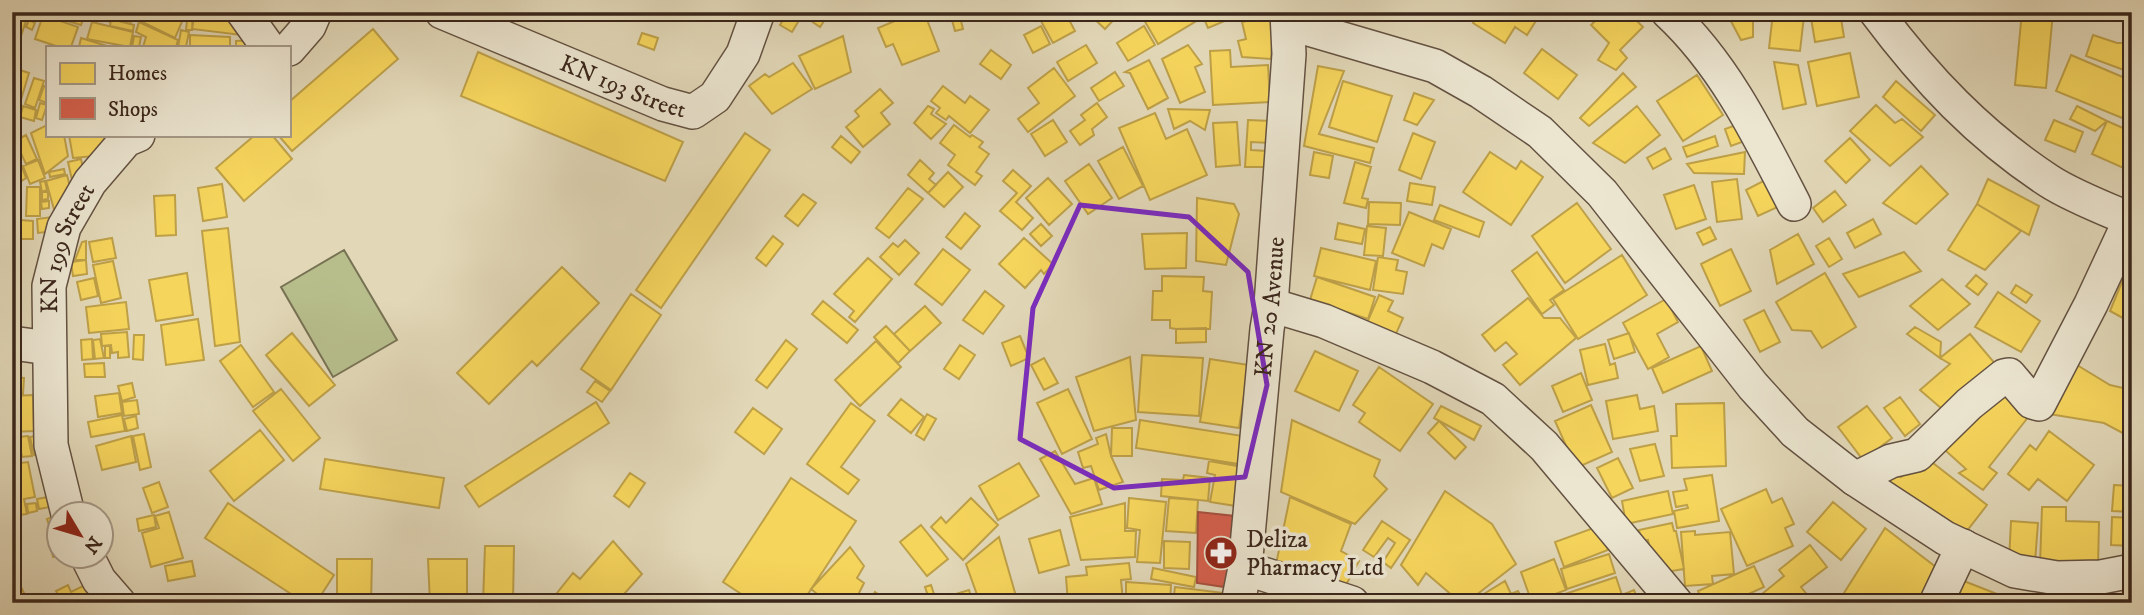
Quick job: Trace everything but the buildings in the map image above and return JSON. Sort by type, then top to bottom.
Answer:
[{"type":"street","points":[[243,12],[267,46]]},
{"type":"street","points":[[290,48],[309,26],[315,12]]},
{"type":"street","name":"KN 193 Street","points":[[442,12],[651,99],[692,112],[715,97],[722,87],[743,54],[758,12]]},
{"type":"street","points":[[1668,12],[1689,32],[1742,104],[1794,204]]},
{"type":"street","points":[[1855,478],[1891,461],[1917,455],[1969,404],[2004,376],[2009,376],[2032,402],[2039,404],[2131,219],[2050,182],[1972,123],[1914,63],[1876,12]]},
{"type":"street","points":[[1287,18],[1435,66],[1481,92],[1540,132],[1602,193],[1753,386],[1795,432],[1855,478],[1944,538],[2015,570],[2057,578],[2101,577],[2132,570]]},
{"type":"street","name":"KN 20 Avenue","points":[[1238,603],[1245,568],[1271,305],[1289,54],[1287,18]]},
{"type":"street","name":"KN 199 Street","points":[[12,343],[49,348],[49,286],[65,227],[90,182],[126,140],[136,136]]},
{"type":"street","points":[[1271,305],[1336,326],[1432,367],[1493,399],[1544,446],[1676,603]]},
{"type":"street","points":[[49,348],[51,444],[65,500]]},
{"type":"street","points":[[1936,603],[1963,546]]},
{"type":"street","points":[[1245,568],[1352,603]]},
{"type":"street","points":[[94,570],[99,580],[119,603]]},
{"type":"highlighted area","points":[[1080,205],[1189,217],[1248,272],[1267,385],[1245,477],[1114,488],[1020,439],[1033,308]]},
{"type":"green space","points":[[344,250],[397,340],[333,377],[281,287]]},
{"type":"place","name":"Deliza Pharmacy Ltd","points":[[1221,553]]}]
